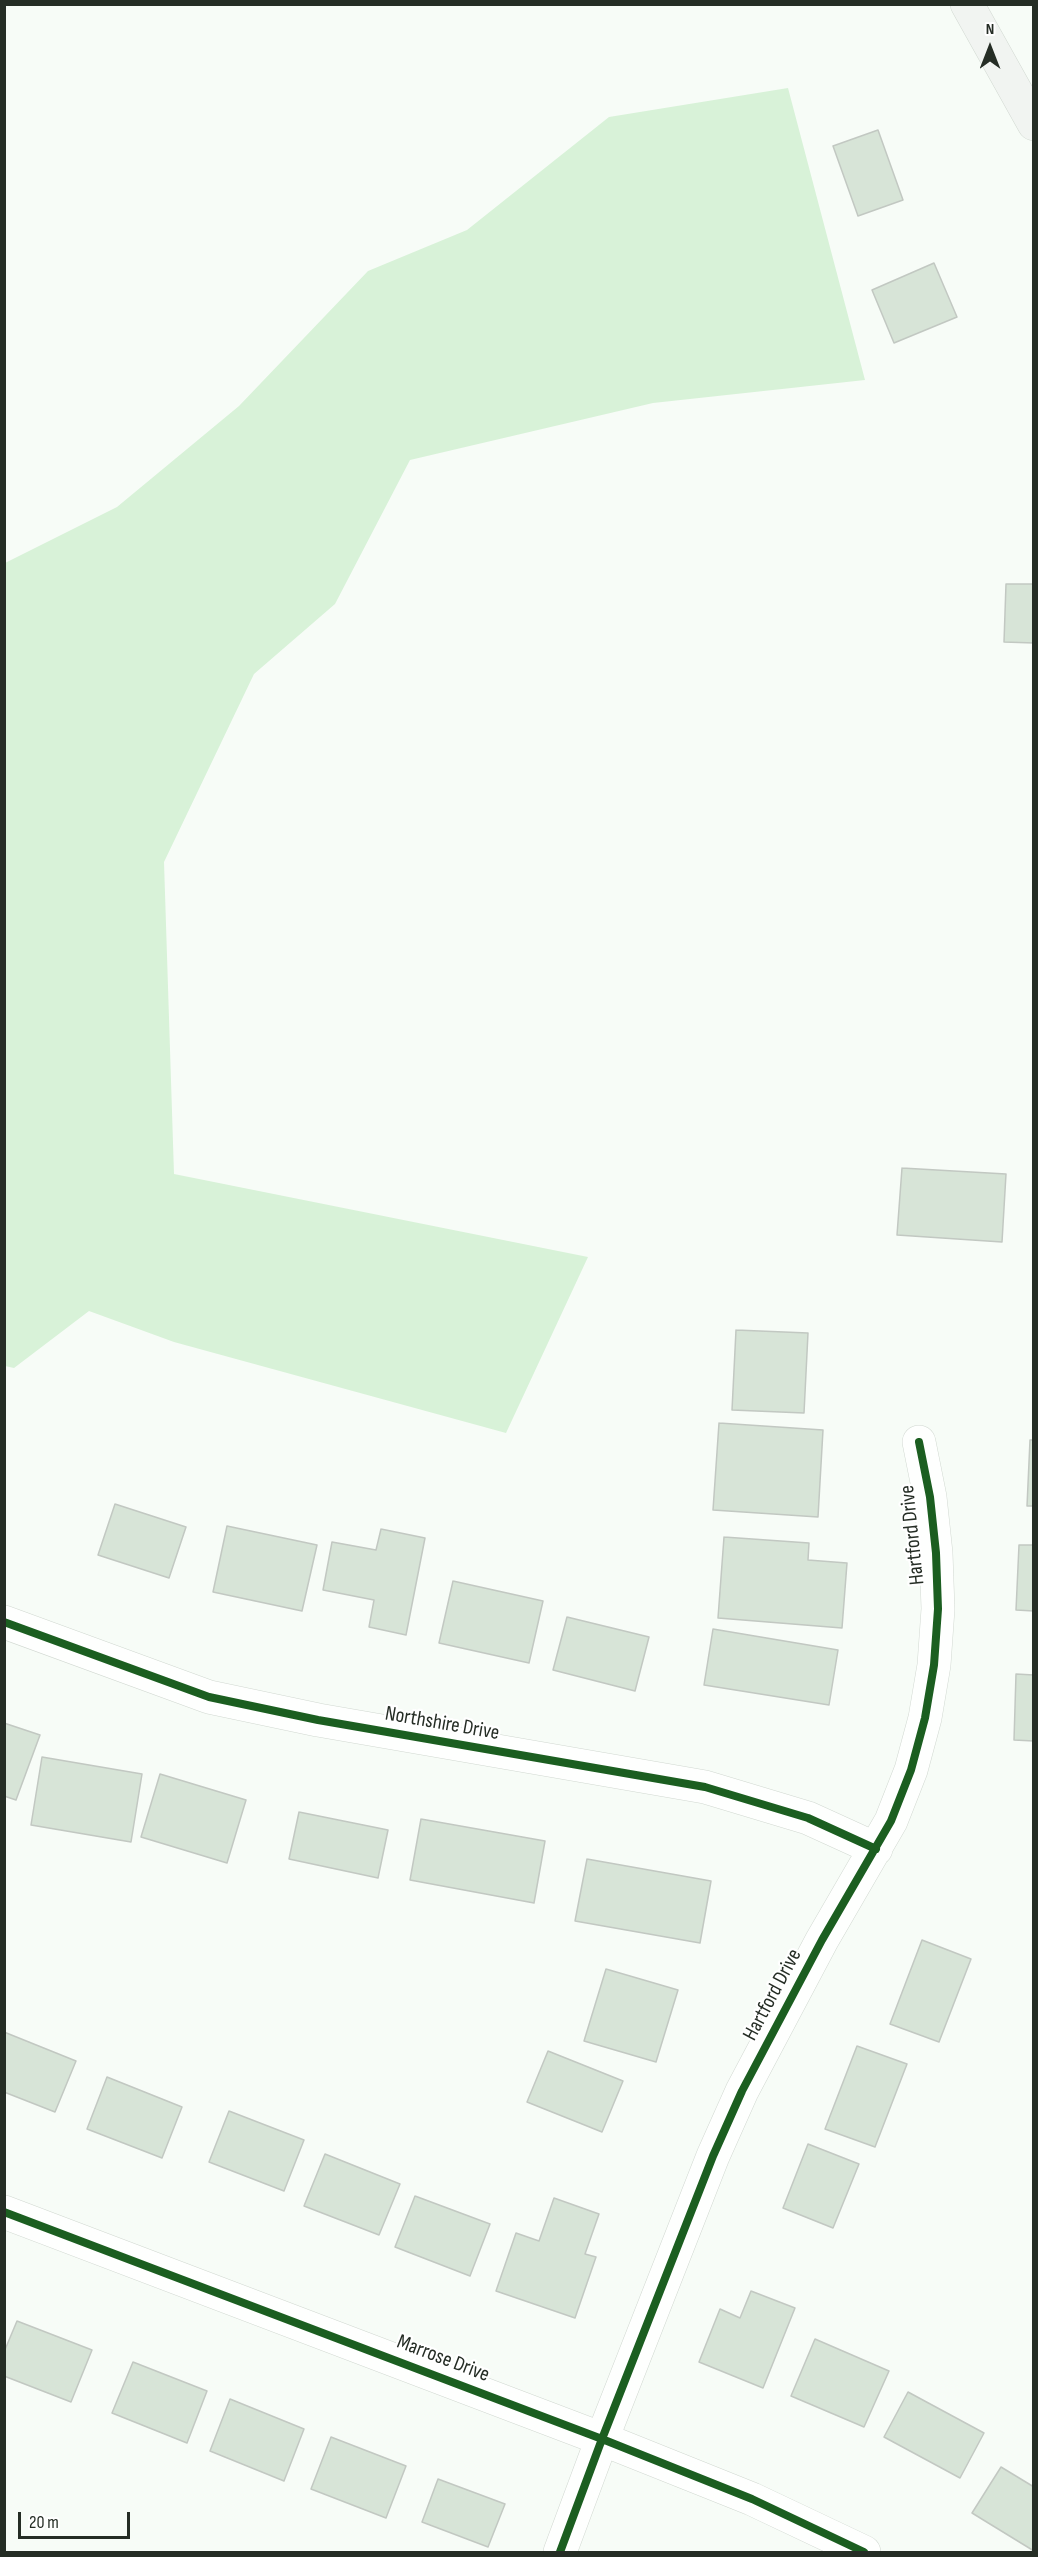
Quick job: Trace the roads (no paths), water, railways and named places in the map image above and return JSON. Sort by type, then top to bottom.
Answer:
[{"type":"main road","points":[[967,4],[1034,124]]},
{"type":"street","name":"Hartford Drive","points":[[560,2553],[602,2439],[713,2156],[742,2091],[822,1940],[891,1821],[911,1770],[925,1718],[934,1665],[938,1609],[936,1553],[930,1497],[920,1442]]},
{"type":"street","name":"Northshire Drive","points":[[4,1622],[209,1697],[329,1722],[705,1787],[808,1818],[876,1849]]},
{"type":"street","name":"Marrose Drive","points":[[4,2212],[602,2439],[752,2499],[864,2553]]}]
